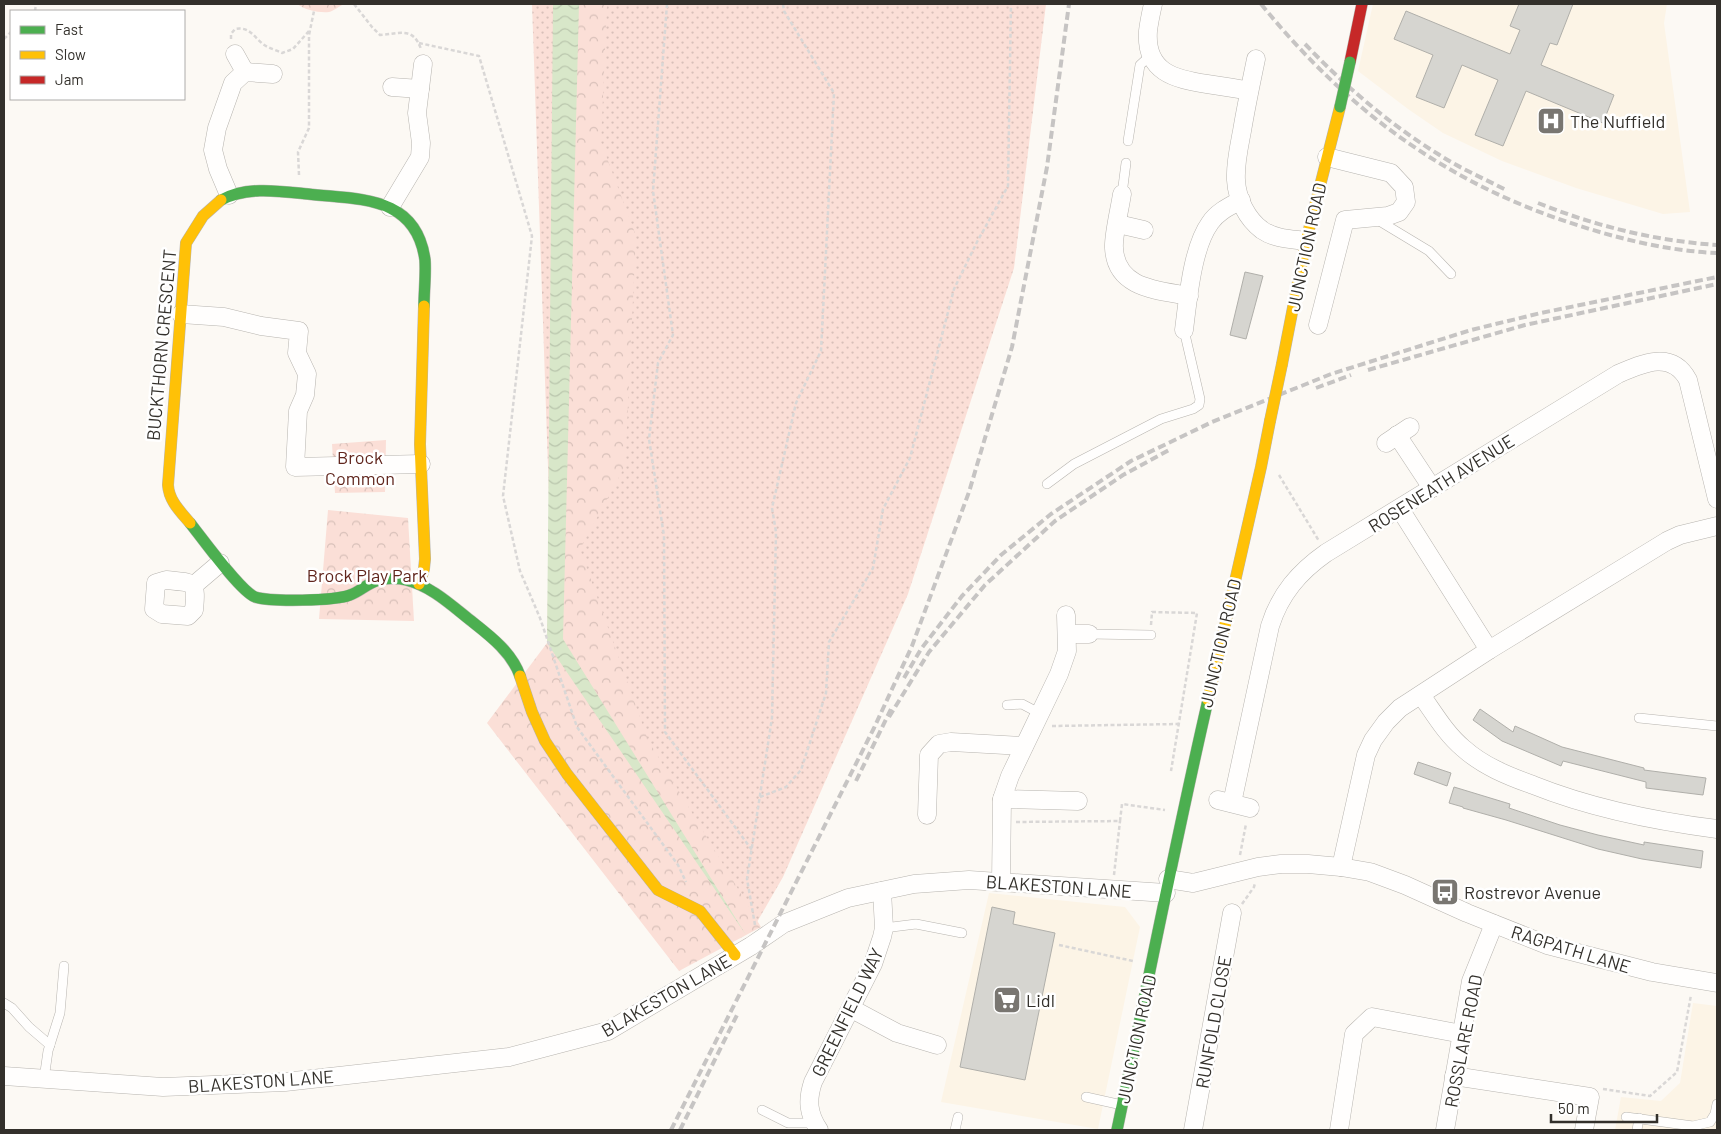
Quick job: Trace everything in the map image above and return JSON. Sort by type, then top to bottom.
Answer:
[{"type":"street","points":[[1153,4],[1148,32],[1151,54],[1167,74],[1181,80],[1249,90]]},
{"type":"street","name":"JUNCTION ROAD","points":[[1117,1130],[1182,812],[1261,468],[1306,241],[1326,156],[1340,108],[1362,4]]},
{"type":"street","points":[[235,54],[245,72]]},
{"type":"street","points":[[1256,59],[1237,159],[1236,181],[1241,200],[1244,210],[1262,230],[1274,236],[1306,241]]},
{"type":"street","points":[[390,207],[420,157],[421,143],[417,113],[423,64]]},
{"type":"street","points":[[228,195],[213,150],[217,128],[233,83],[245,72],[273,74]]},
{"type":"street","points":[[392,87],[420,89]]},
{"type":"street","name":"JUNCTION ROAD","points":[[1318,325],[1345,220],[1388,216],[1399,212],[1406,202],[1404,187],[1391,174],[1326,156]]},
{"type":"street","name":"BUCKTHORN CRESCENT","points":[[419,584],[425,559],[421,464],[424,249],[410,225],[390,207],[364,199],[250,191],[228,195],[211,207],[198,221],[186,243],[168,488],[172,503],[220,563],[253,596],[265,600],[338,598],[351,595],[377,580],[389,578],[404,579],[419,584],[439,596],[492,637],[516,664],[532,712],[545,741],[567,774],[658,890],[700,911],[735,955]]},
{"type":"street","points":[[1122,194],[1114,248],[1118,265],[1129,280],[1147,289],[1189,296]]},
{"type":"street","points":[[1184,330],[1198,245],[1210,222],[1227,207],[1241,200]]},
{"type":"street","points":[[1118,224],[1144,230]]},
{"type":"street","points":[[181,314],[224,317],[261,326],[299,331],[298,353],[307,374],[305,395],[298,410],[296,467],[421,464]]},
{"type":"street","name":"ROSENEATH AVENUE","points":[[1250,808],[1225,802],[1275,612],[1297,577],[1326,553],[1618,374],[1637,366],[1658,362],[1675,364],[1683,371],[1688,380],[1717,499]]},
{"type":"street","points":[[1398,435],[1432,488]]},
{"type":"street","points":[[1400,509],[1489,650]]},
{"type":"street","points":[[1341,867],[1366,755],[1373,740],[1386,722],[1400,708],[1489,650],[1667,541],[1680,535],[1717,526]]},
{"type":"street","points":[[193,586],[220,563]]},
{"type":"street","points":[[1001,882],[1002,799],[1010,776],[1062,666],[1067,651],[1066,615]]},
{"type":"street","points":[[1067,634],[1088,634]]},
{"type":"street","points":[[1421,695],[1447,731],[1462,747],[1478,760],[1511,777],[1597,807],[1673,823],[1717,829]]},
{"type":"street","points":[[927,815],[929,755],[939,744],[951,742],[1024,746]]},
{"type":"street","points":[[1002,799],[1078,801]]},
{"type":"street","name":"RAGPATH LANE","points":[[1167,886],[1193,883],[1258,867],[1281,864],[1308,864],[1370,872],[1547,945],[1652,972],[1717,983]]},
{"type":"street","name":"BLAKESTON LANE","points":[[4,1076],[163,1086],[285,1082],[509,1057],[608,1032],[758,942],[783,924],[848,898],[914,884],[969,880],[1113,889],[1167,886]]},
{"type":"street","name":"GREENFIELD WAY","points":[[817,1127],[810,1114],[809,1104],[813,1082],[852,1009],[873,964],[884,928],[882,891]]},
{"type":"street","name":"RUNFOLD CLOSE","points":[[1193,1130],[1232,914]]},
{"type":"street","name":"ROSSLARE ROAD","points":[[1445,1130],[1471,981],[1494,924]]},
{"type":"street","points":[[852,1009],[897,1033],[937,1045]]},
{"type":"street","points":[[1339,1130],[1354,1034],[1372,1017],[1462,1034]]},
{"type":"street","points":[[1454,1076],[1590,1097],[1584,1130]]},
{"type":"lane","points":[[1128,142],[1140,65],[1151,54]]},
{"type":"lane","points":[[1122,194],[1126,162]]},
{"type":"lane","points":[[1374,218],[1429,251],[1451,274]]},
{"type":"lane","points":[[1047,484],[1074,464],[1161,419],[1193,409],[1199,405],[1200,399],[1184,330]]},
{"type":"lane","points":[[1088,634],[1151,634]]},
{"type":"lane","points":[[1007,705],[1022,704],[1038,720]]},
{"type":"lane","points":[[1639,718],[1717,726]]},
{"type":"lane","points":[[884,928],[916,924],[962,933]]},
{"type":"lane","points":[[44,1079],[50,1045],[60,1013],[64,966]]},
{"type":"lane","points":[[4,1003],[12,1008],[29,1028],[50,1045]]},
{"type":"lane","points":[[1086,1097],[1122,1105]]},
{"type":"lane","points":[[1626,1116],[1693,1126],[1710,1122],[1717,1104]]},
{"type":"lane","points":[[762,1110],[788,1123],[817,1127]]},
{"type":"lane","points":[[955,1130],[958,1117]]},
{"type":"lane","points":[[1637,1130],[1639,1118]]},
{"type":"path","points":[[354,4],[380,35],[400,32],[411,34],[419,43],[424,56],[423,64]]},
{"type":"path","points":[[667,4],[653,191],[673,335],[658,363],[649,439],[664,536],[665,732],[752,850]]},
{"type":"path","points":[[758,942],[747,879],[772,718],[776,532],[772,508],[796,403],[821,351],[834,93],[784,12],[783,4]]},
{"type":"path","points":[[760,797],[786,787],[801,770],[826,693],[829,642],[873,568],[883,510],[910,458],[954,290],[977,242],[1008,186],[1011,4]]},
{"type":"path","points":[[298,194],[298,152],[309,128],[310,30],[314,11]]},
{"type":"path","points":[[235,54],[231,44],[231,34],[235,29],[249,30],[264,46],[282,53],[292,49],[310,30]]},
{"type":"path","points":[[419,43],[479,56],[532,236],[503,496],[520,571],[540,618],[577,727],[678,865],[689,888]]},
{"type":"path","points":[[1277,472],[1326,553]]},
{"type":"path","points":[[1151,634],[1152,612],[1197,613],[1170,772]]},
{"type":"path","points":[[1038,720],[1178,724]]},
{"type":"path","points":[[1113,889],[1122,804],[1182,812]]},
{"type":"path","points":[[1237,872],[1250,808]]},
{"type":"path","points":[[1002,822],[1120,821]]},
{"type":"path","points":[[1232,914],[1254,887],[1258,867]]},
{"type":"path","points":[[1059,945],[1152,965]]},
{"type":"path","points":[[1590,1097],[1601,1089],[1650,1096],[1677,1072],[1693,979]]},
{"type":"shaded area","name":"The Nuffield","points":[[1373,4],[1667,4],[1664,23],[1690,212],[1663,214],[1576,188],[1502,161],[1443,133],[1358,71]]},
{"type":"shaded area","points":[[989,893],[1125,907],[1140,927],[1098,1129],[941,1102]]},
{"type":"shaded area","points":[[1693,1003],[1717,1006],[1717,1130],[1615,1130],[1621,1097],[1661,1101],[1680,1083]]},
{"type":"green space","points":[[297,4],[344,4],[325,12],[308,9]]},
{"type":"green space","points":[[532,4],[1046,4],[1014,268],[908,594],[783,877],[753,929],[554,641]]},
{"type":"green space","points":[[559,4],[607,4],[601,142],[636,236],[625,466],[580,549],[648,740],[761,927],[679,971],[487,723],[547,643]]},
{"type":"green space","name":"Brock Common","points":[[386,440],[385,492],[335,493],[332,444]]},
{"type":"green space","name":"Brock Play Park","points":[[328,510],[408,518],[414,621],[319,619]]},
{"type":"water","points":[[553,4],[579,4],[563,639],[746,935],[547,643]]},
{"type":"building","points":[[1519,4],[1573,4],[1557,45],[1550,43],[1541,65],[1614,95],[1603,123],[1526,91],[1503,146],[1475,135],[1498,80],[1462,65],[1444,108],[1416,97],[1433,55],[1394,39],[1406,11],[1510,54],[1520,30],[1510,26]]},
{"type":"building","points":[[1245,272],[1263,276],[1246,339],[1230,335]]},
{"type":"building","points":[[1480,709],[1513,732],[1515,726],[1562,747],[1644,768],[1644,770],[1706,778],[1703,795],[1646,788],[1646,782],[1563,761],[1561,766],[1502,741],[1473,720]]},
{"type":"building","points":[[1418,762],[1451,773],[1447,786],[1414,774]]},
{"type":"building","points":[[1454,787],[1510,804],[1509,808],[1560,825],[1598,835],[1644,845],[1644,842],[1703,851],[1701,868],[1642,859],[1598,849],[1463,808],[1449,803]]},
{"type":"building","name":"Lidl","points":[[992,907],[1015,912],[1013,924],[1055,933],[1025,1080],[960,1067]]},
{"type":"railway","points":[[671,1130],[874,728],[912,646],[969,492],[1012,347],[1047,167],[1069,4]]},
{"type":"railway","points":[[1261,4],[1329,78],[1366,111],[1404,140],[1444,166],[1486,189],[1532,209],[1613,236],[1682,250],[1717,253]]},
{"type":"railway","points":[[1305,44],[1351,89],[1402,130],[1454,164],[1506,190]]},
{"type":"railway","points":[[1538,203],[1581,219],[1626,231],[1671,240],[1717,245]]},
{"type":"railway","points":[[904,678],[921,649],[962,596],[1001,555],[1051,514],[1131,461],[1212,422],[1331,374],[1471,330],[1541,313],[1717,277]]},
{"type":"railway","points":[[1368,370],[1525,325],[1717,284]]},
{"type":"railway","points":[[1316,388],[1351,375]]},
{"type":"railway","points":[[889,717],[929,652],[985,585],[1055,521],[1123,475],[1169,450]]},
{"type":"railway","points":[[856,781],[891,709]]},
{"type":"railway","points":[[680,1130],[737,1015]]},
{"type":"traffic: fast","points":[[1340,107],[1350,62]]},
{"type":"traffic: fast","points":[[221,200],[252,191],[275,191],[364,200],[382,204],[397,212],[410,223],[419,238],[425,260],[424,306]]},
{"type":"traffic: fast","points":[[190,523],[231,575],[248,593],[255,597],[288,600],[317,600],[342,597],[353,594],[373,582],[387,579],[403,579],[424,587],[448,602],[492,638],[506,652],[520,676]]},
{"type":"traffic: fast","points":[[1117,1130],[1208,700]]},
{"type":"traffic: slow","points":[[1282,364],[1306,241],[1340,107]]},
{"type":"traffic: slow","points":[[190,523],[170,496],[168,485],[186,243],[203,216],[221,200]]},
{"type":"traffic: slow","points":[[419,584],[425,559],[420,444],[424,306]]},
{"type":"traffic: slow","points":[[1270,421],[1282,364]]},
{"type":"traffic: slow","points":[[1208,700],[1270,421]]},
{"type":"traffic: slow","points":[[520,676],[532,712],[545,741],[567,774],[658,890],[700,911],[735,955]]},
{"type":"traffic: jam","points":[[1350,62],[1362,4]]},
{"type":"place","name":"The Nuffield","points":[[1551,121]]},
{"type":"place","name":"Rostrevor Avenue","points":[[1445,892]]},
{"type":"place","name":"Lidl","points":[[1007,1000]]}]
